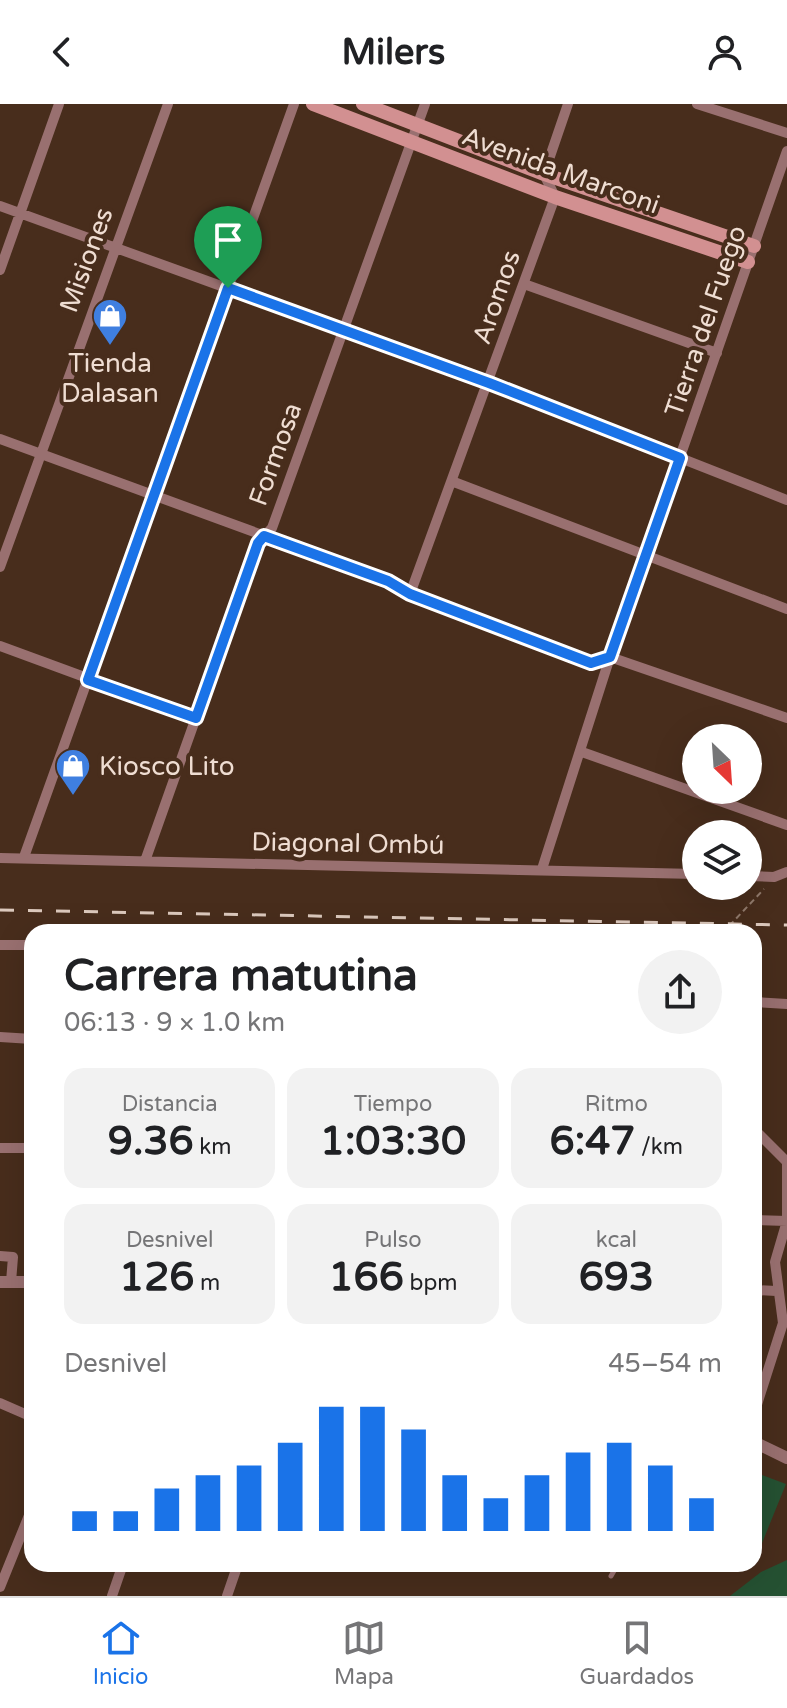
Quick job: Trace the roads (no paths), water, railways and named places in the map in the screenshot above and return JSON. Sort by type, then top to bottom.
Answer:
[{"type":"main road","name":"Avenida Marconi","points":[[313,104],[555,197],[748,262]]},
{"type":"main road","name":"Avenida Marconi","points":[[363,104],[544,174],[754,246]]},
{"type":"street","points":[[0,270],[59,104]]},
{"type":"street","name":"Misiones","points":[[0,567],[113,248],[168,104]]},
{"type":"street","points":[[24,857],[294,104]]},
{"type":"street","name":"Formosa","points":[[145,861],[258,543],[272,528],[425,104]]},
{"type":"street","points":[[555,197],[544,174],[568,104]]},
{"type":"street","points":[[697,104],[787,133]]},
{"type":"street","name":"Tierra del Fuego","points":[[542,869],[610,657],[787,151]]},
{"type":"street","name":"Aromos","points":[[410,594],[454,482],[555,197]]},
{"type":"street","points":[[0,206],[489,383],[787,500]]},
{"type":"street","points":[[524,284],[717,353]]},
{"type":"street","points":[[0,439],[388,581],[410,594],[591,663],[610,657],[787,718]]},
{"type":"street","points":[[454,482],[787,609]]},
{"type":"street","points":[[0,646],[196,718]]},
{"type":"street","points":[[582,752],[787,825]]},
{"type":"street","name":"Diagonal Ombú","points":[[0,858],[682,874]]},
{"type":"street","points":[[762,877],[774,877],[787,872]]},
{"type":"street","points":[[0,945],[24,945]]},
{"type":"street","points":[[762,1002],[787,1004]]},
{"type":"street","points":[[0,1037],[24,1038]]},
{"type":"street","points":[[762,1137],[787,1162],[787,1221],[775,1262],[776,1291],[783,1323],[762,1389]]},
{"type":"street","points":[[0,1148],[24,1148]]},
{"type":"street","points":[[762,1220],[787,1221]]},
{"type":"street","points":[[0,1256],[13,1257],[6,1282]]},
{"type":"street","points":[[762,1290],[776,1291]]},
{"type":"street","points":[[0,1403],[24,1414]]},
{"type":"street","points":[[762,1446],[787,1458]]},
{"type":"street","points":[[0,1587],[24,1528]]},
{"type":"street","points":[[112,1596],[120,1572]]},
{"type":"street","points":[[227,1596],[235,1572]]},
{"type":"lane","points":[[611,1576],[613,1572]]},
{"type":"railway","points":[[0,910],[735,924]]},
{"type":"railway","points":[[762,925],[787,925]]},
{"type":"place","name":"Tienda Dalasan","points":[[110,347]]},
{"type":"place","name":"Kiosco Lito","points":[[73,797]]}]
